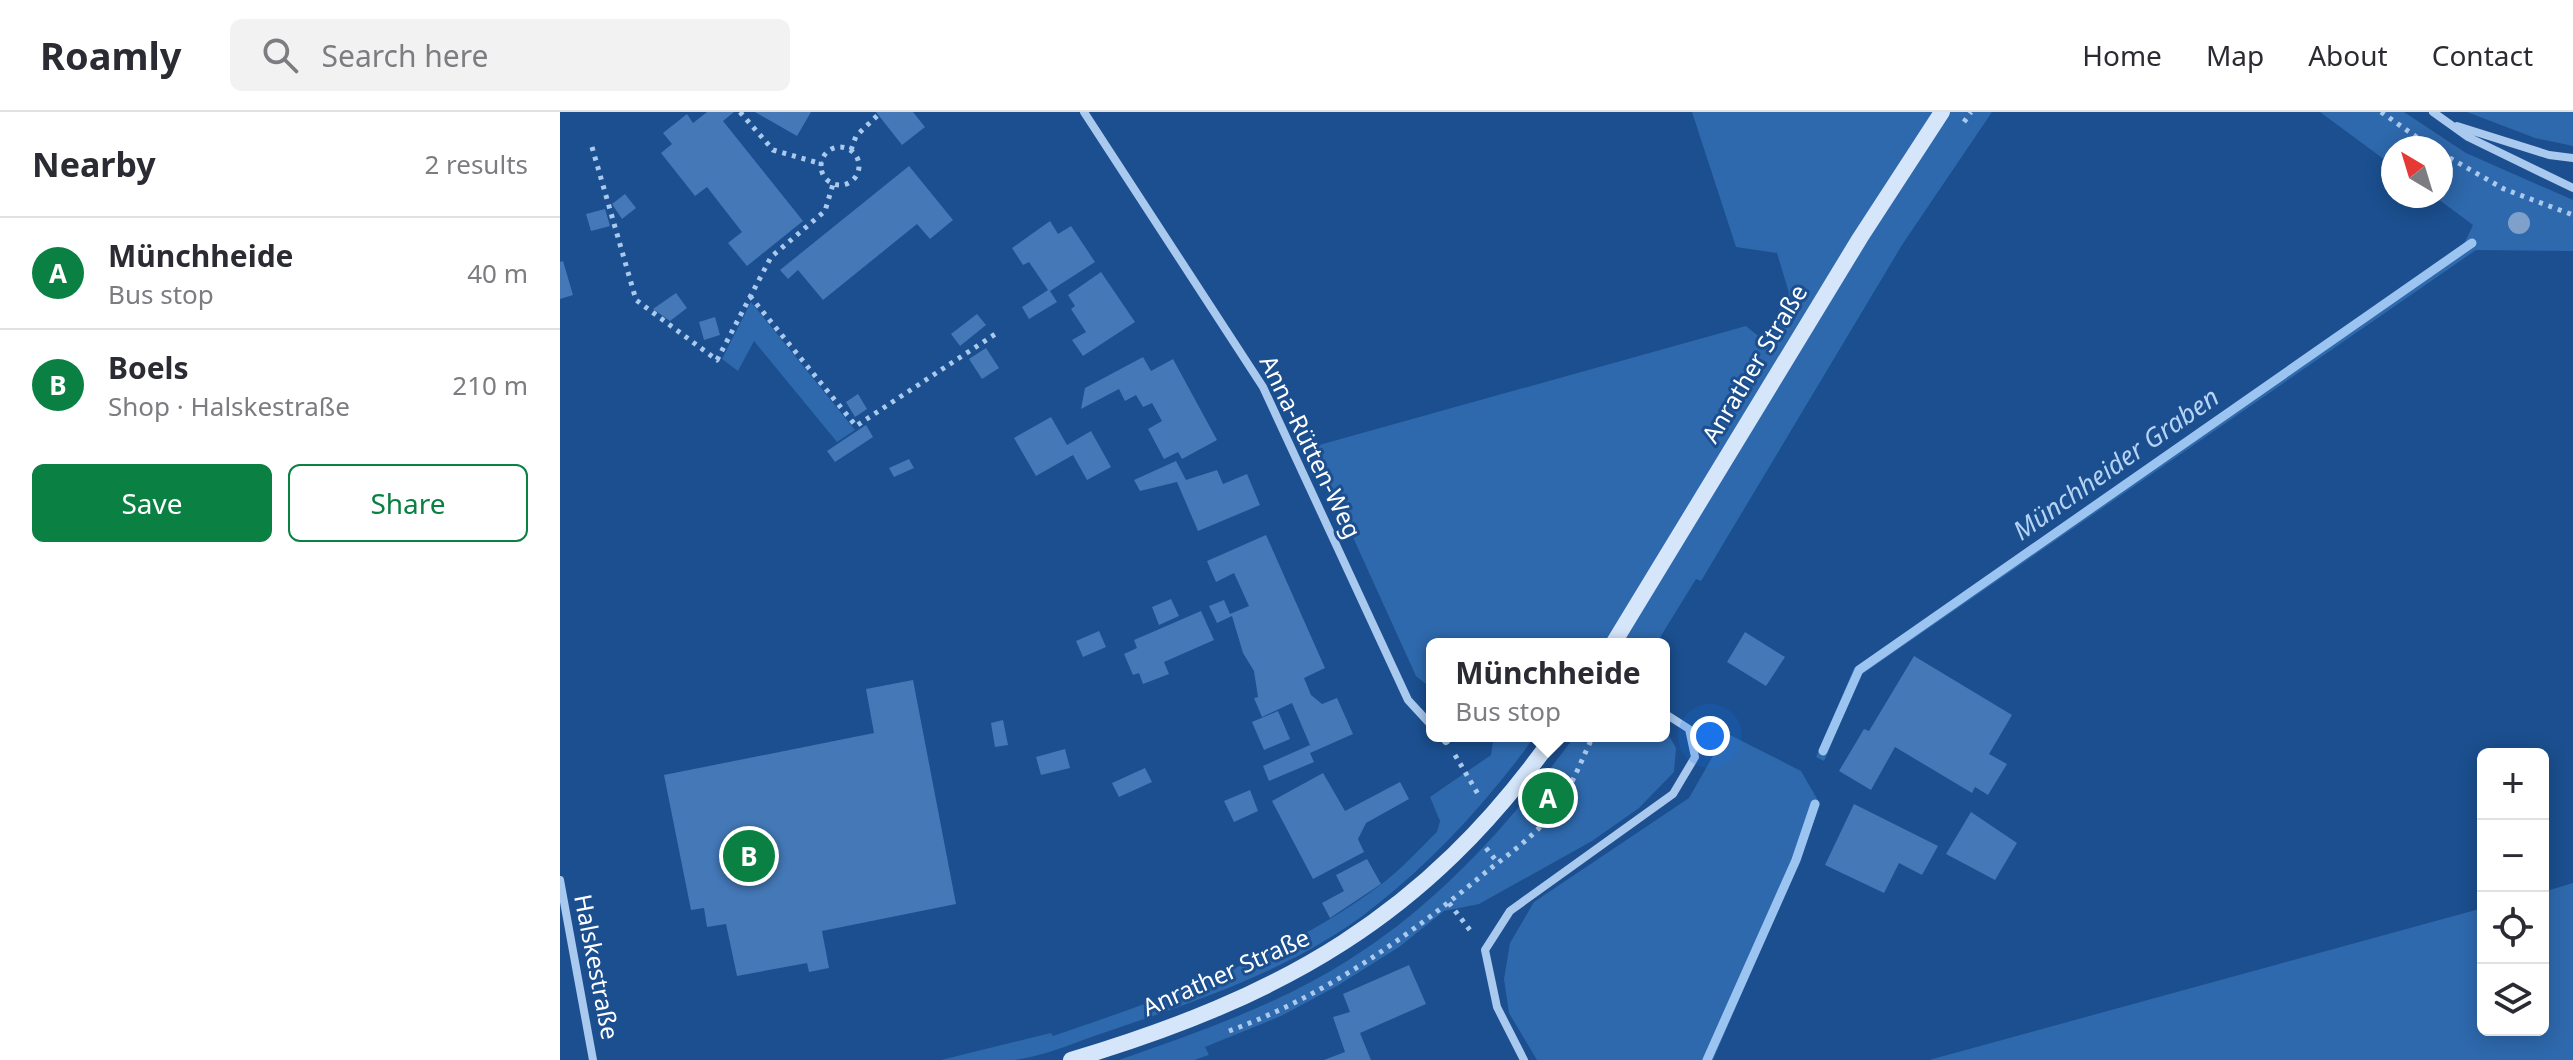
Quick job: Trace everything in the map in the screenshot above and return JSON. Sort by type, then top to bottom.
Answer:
[{"type":"street","name":"Anna-Rütten-Weg","points":[[1084,112],[1263,387],[1408,700],[1426,720]]},
{"type":"street","name":"Anrather Straße","points":[[1617,638],[1867,226],[1942,112]]},
{"type":"street","points":[[2433,112],[2468,137],[2573,188]]},
{"type":"street","points":[[2448,123],[2549,155],[2573,158]]},
{"type":"street","points":[[1524,1060],[1497,1007],[1485,950],[1510,911],[1673,794],[1695,757],[1689,729],[1670,717]]},
{"type":"street","name":"Anrather Straße","points":[[1071,1060],[1226,1004],[1321,959],[1350,940],[1405,900],[1451,859],[1493,814],[1549,742]]},
{"type":"street","name":"Halskestraße","points":[[560,880],[593,1060]]},
{"type":"path","points":[[740,112],[773,150],[822,164]]},
{"type":"path","points":[[851,150],[856,136],[881,112]]},
{"type":"path","points":[[2381,112],[2415,136]]},
{"type":"path","points":[[592,147],[636,300],[717,360],[771,257],[825,211],[833,184]]},
{"type":"path","points":[[832,149],[851,150],[858,160],[858,173],[845,185],[833,184],[824,176],[822,164],[832,149]]},
{"type":"path","points":[[2453,160],[2504,189],[2573,215]]},
{"type":"path","points":[[750,296],[856,426],[997,333]]},
{"type":"path","points":[[1449,903],[1485,950]]},
{"type":"shaded area","points":[[1692,112],[1992,112],[1902,245],[1701,581],[1696,579],[1660,638],[1426,638],[1426,684],[1416,676],[1312,447],[1746,326],[1762,339],[1789,293],[1777,253],[1736,247]]},
{"type":"shaded area","points":[[2320,112],[2404,112],[2440,136],[2381,136],[2381,157]]},
{"type":"shaded area","points":[[2467,112],[2573,112],[2573,146],[2535,138]]},
{"type":"shaded area","points":[[2453,144],[2573,200],[2573,251],[2476,250],[1861,675],[1824,761],[1816,757],[1854,668],[2464,244],[2473,225],[2450,208],[2453,208]]},
{"type":"shaded area","points":[[751,302],[855,430],[837,442],[754,341],[738,371],[722,359]]},
{"type":"shaded area","points":[[1726,733],[1801,771],[1820,804],[1800,859],[1713,1060],[1537,1060],[1509,1013],[1504,979],[1510,943],[1534,902],[1689,798]]},
{"type":"shaded area","points":[[1670,738],[1676,748],[1674,772],[1639,808],[1592,841],[1479,904],[1444,911],[1399,947],[1337,986],[1281,1016],[1205,1047],[1209,1055],[1194,1060],[1119,1060],[1265,1005],[1347,961],[1413,914],[1443,887],[1525,800],[1570,742],[1670,742]]},
{"type":"shaded area","points":[[1493,742],[1530,742],[1480,805],[1419,869],[1374,907],[1313,948],[1211,995],[1049,1052],[1014,1060],[941,1060],[1051,1033],[1053,1036],[1180,991],[1303,935],[1342,912],[1402,867],[1437,832],[1440,821],[1430,797],[1491,755]]},
{"type":"shaded area","points":[[2573,883],[2573,1060],[1929,1060],[2477,910],[2477,1036],[2549,1036],[2549,890]]},
{"type":"building","points":[[707,112],[734,112],[723,121],[803,221],[747,266],[728,243],[742,232],[707,187],[695,196],[661,153],[672,144],[663,133],[687,114],[693,123]]},
{"type":"building","points":[[755,112],[811,112],[797,136]]},
{"type":"building","points":[[876,112],[913,112],[925,127],[902,145]]},
{"type":"building","points":[[909,166],[953,220],[930,239],[917,224],[823,300],[798,270],[788,279],[780,270]]},
{"type":"building","points":[[625,194],[636,208],[622,219],[612,204]]},
{"type":"building","points":[[605,209],[610,226],[591,231],[586,214]]},
{"type":"building","points":[[1050,221],[1058,234],[1071,226],[1095,262],[1050,291],[1057,302],[1029,319],[1022,307],[1048,290],[1029,262],[1023,265],[1012,248]]},
{"type":"building","points":[[563,261],[573,295],[560,299],[560,262]]},
{"type":"building","points":[[1101,272],[1135,322],[1083,356],[1072,340],[1086,332],[1071,309],[1075,306],[1068,295]]},
{"type":"building","points":[[676,293],[687,308],[670,321],[653,309]]},
{"type":"building","points":[[977,314],[986,325],[960,346],[951,334]]},
{"type":"building","points":[[715,317],[720,335],[704,340],[699,322]]},
{"type":"building","points":[[986,348],[999,368],[982,379],[969,359]]},
{"type":"building","points":[[1143,357],[1151,371],[1173,359],[1217,440],[1182,459],[1178,452],[1164,459],[1148,429],[1162,421],[1152,403],[1143,407],[1136,395],[1125,401],[1119,389],[1081,409],[1085,388]]},
{"type":"building","points":[[858,394],[867,409],[855,417],[846,402]]},
{"type":"building","points":[[1051,417],[1067,445],[1091,431],[1111,467],[1087,480],[1073,455],[1036,476],[1014,438]]},
{"type":"building","points":[[866,425],[873,437],[835,462],[827,451]]},
{"type":"building","points":[[909,459],[914,468],[894,477],[889,468]]},
{"type":"building","points":[[1176,461],[1186,480],[1217,470],[1223,484],[1247,474],[1260,505],[1198,531],[1177,482],[1140,491],[1134,480]]},
{"type":"building","points":[[1266,535],[1325,668],[1304,678],[1311,695],[1322,704],[1337,698],[1353,734],[1310,753],[1314,762],[1269,781],[1263,766],[1310,745],[1292,703],[1262,717],[1254,698],[1258,697],[1254,671],[1243,653],[1232,616],[1217,623],[1209,606],[1224,600],[1230,614],[1249,606],[1234,573],[1216,582],[1207,561]]},
{"type":"building","points":[[1171,599],[1179,616],[1159,625],[1152,607]]},
{"type":"building","points":[[1201,611],[1214,640],[1164,662],[1169,674],[1143,684],[1139,673],[1133,675],[1124,654],[1137,648],[1134,640]]},
{"type":"building","points":[[1099,631],[1106,647],[1083,657],[1076,641]]},
{"type":"building","points":[[1745,632],[1785,657],[1766,686],[1727,662]]},
{"type":"building","points":[[1914,656],[2012,715],[1989,754],[2007,764],[1988,795],[1975,787],[1972,793],[1895,747],[1871,790],[1839,771],[1864,729],[1869,731]]},
{"type":"building","points":[[913,680],[956,904],[822,931],[829,968],[809,972],[807,963],[737,976],[726,924],[707,927],[704,908],[691,910],[664,775],[874,733],[866,689]]},
{"type":"building","points":[[1278,711],[1290,739],[1264,750],[1252,722]]},
{"type":"building","points":[[1003,720],[1008,745],[995,747],[991,723]]},
{"type":"building","points":[[1065,749],[1070,768],[1041,775],[1036,757]]},
{"type":"building","points":[[1145,768],[1152,782],[1119,797],[1112,783]]},
{"type":"building","points":[[1323,773],[1345,811],[1400,782],[1409,799],[1366,823],[1358,839],[1364,852],[1313,879],[1272,801]]},
{"type":"building","points":[[1250,790],[1258,811],[1234,822],[1224,801]]},
{"type":"building","points":[[1854,804],[1938,846],[1922,875],[1899,863],[1884,893],[1825,865]]},
{"type":"building","points":[[1971,812],[2017,843],[1995,880],[1946,854]]},
{"type":"building","points":[[1367,859],[1381,884],[1330,918],[1322,903],[1344,891],[1336,875]]},
{"type":"building","points":[[1409,965],[1426,1004],[1360,1033],[1371,1060],[1324,1060],[1345,1052],[1333,1017],[1350,1012],[1343,994]]},
{"type":"waterway","name":"Münchheider Graben","points":[[1823,751],[1859,670],[2472,243]]},
{"type":"waterway","name":"Münchheider Graben","points":[[1707,1060],[1796,860],[1815,804]]},
{"type":"place","name":"Münchheide","points":[[1548,798]]},
{"type":"place","name":"Boels","points":[[749,856]]}]
